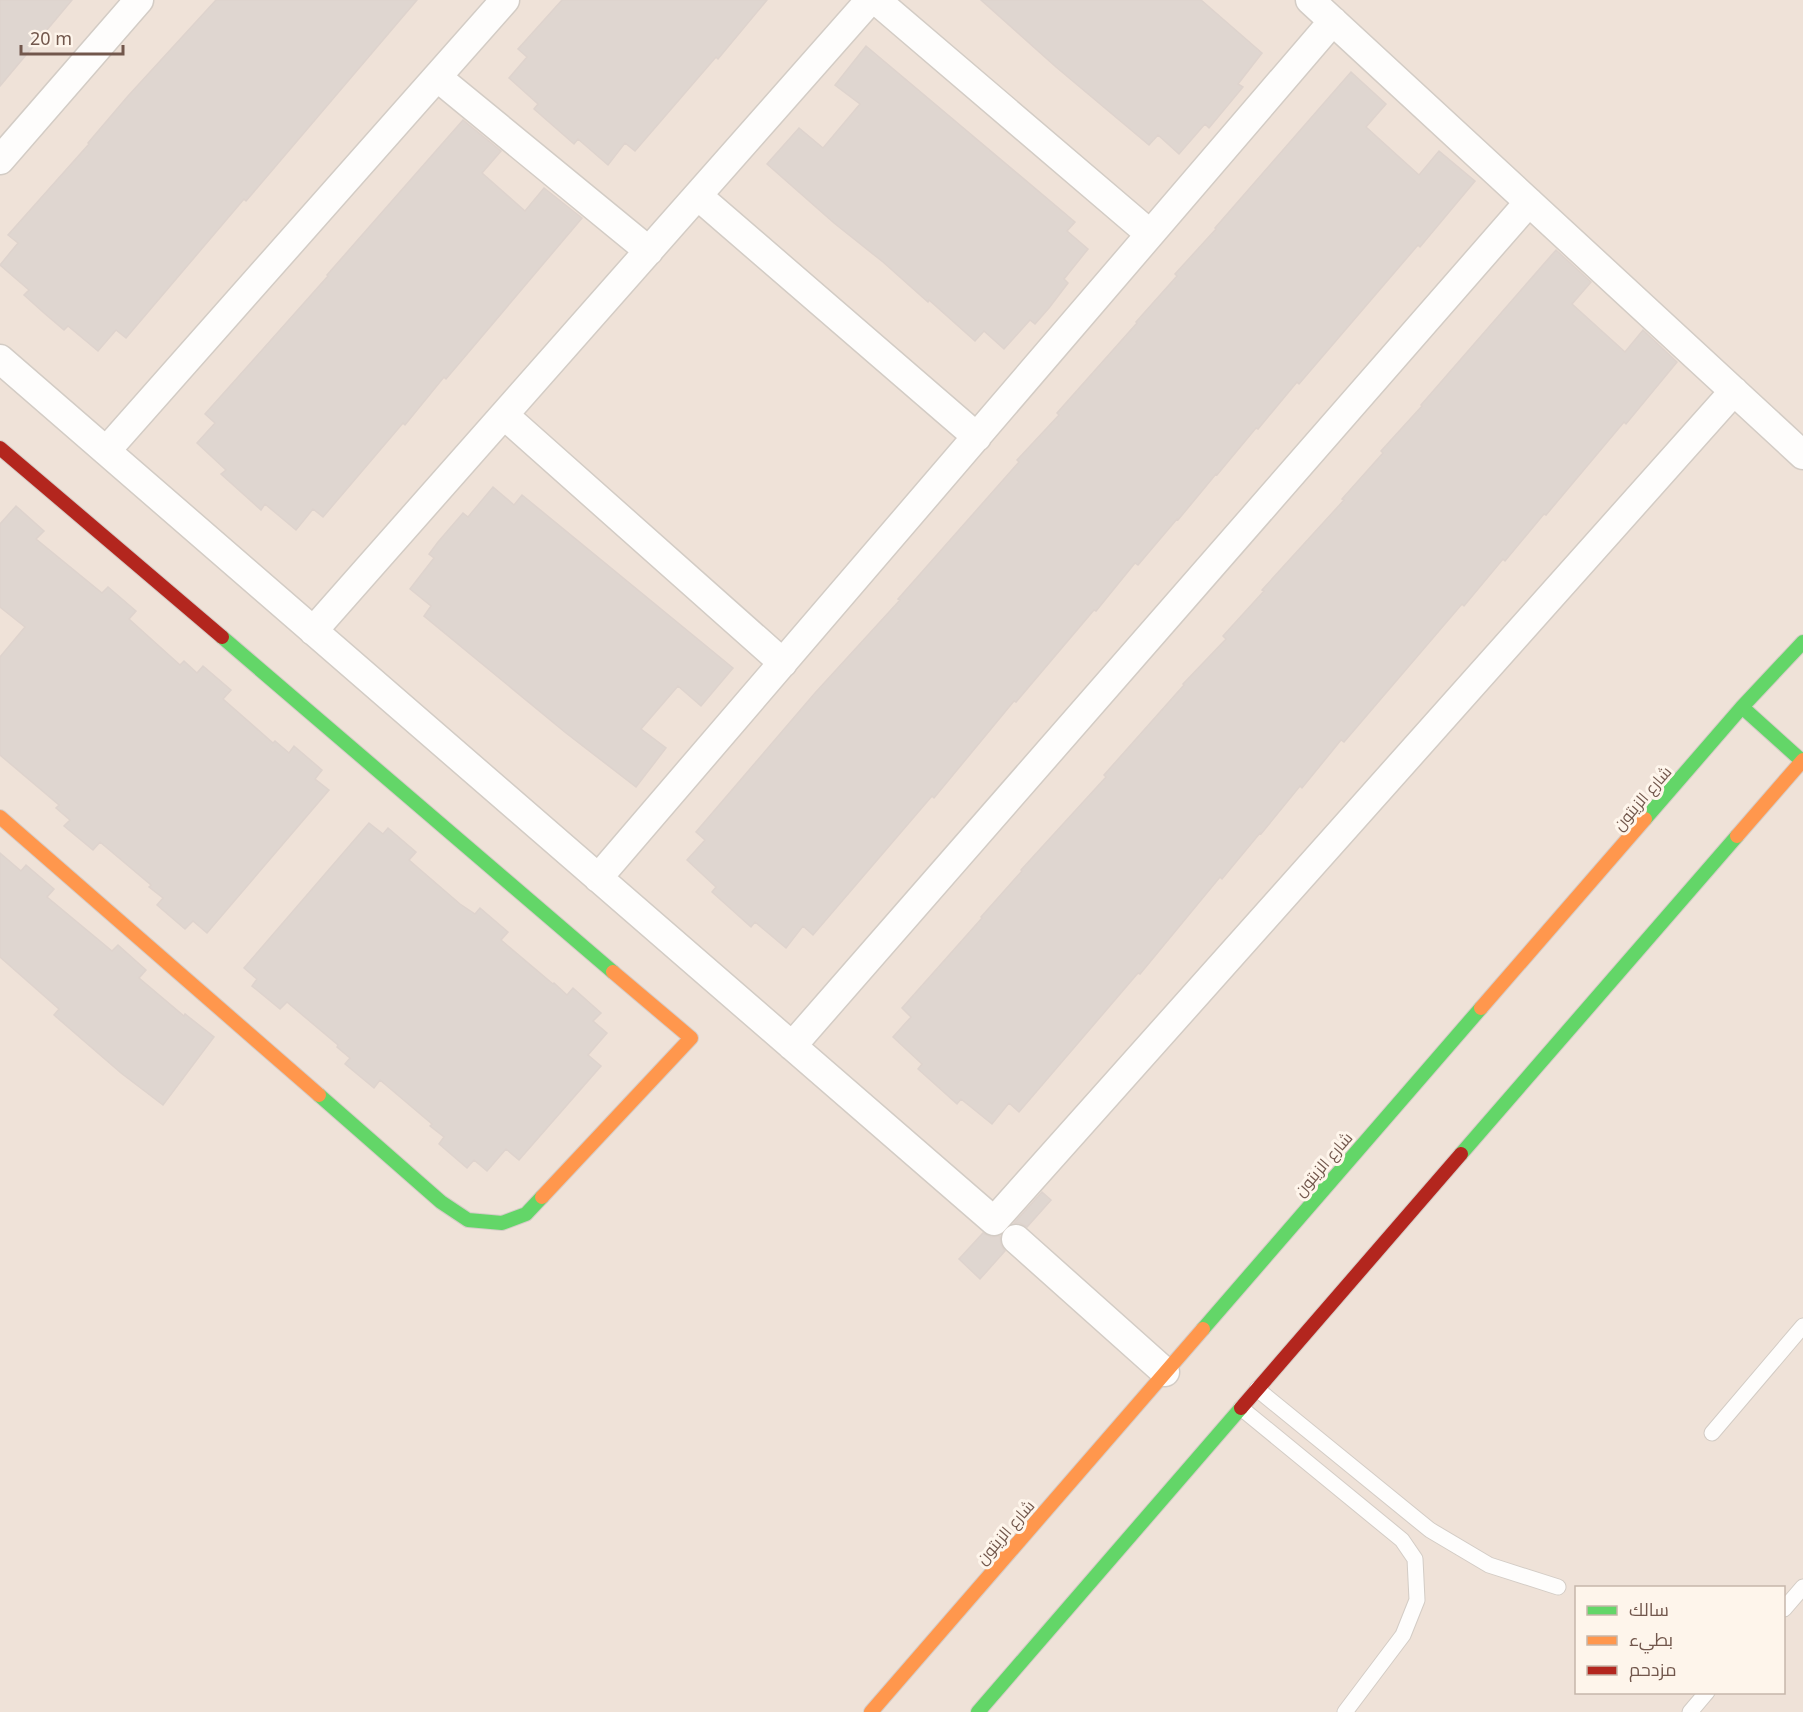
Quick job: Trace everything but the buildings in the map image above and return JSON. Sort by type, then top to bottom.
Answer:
[{"type":"main road","points":[[0,448],[691,1038],[526,1214],[502,1223],[468,1220],[441,1202],[0,817]]},
{"type":"main road","name":"شارع الزيتون","points":[[872,1712],[1742,707],[1803,642]]},
{"type":"main road","points":[[978,1712],[1803,761],[1742,707]]},
{"type":"street","points":[[0,160],[139,0]]},
{"type":"street","points":[[106,452],[505,0]]},
{"type":"street","points":[[313,631],[870,0]]},
{"type":"street","points":[[876,0],[1150,234]]},
{"type":"street","points":[[1310,0],[1803,455]]},
{"type":"street","points":[[598,878],[1333,21]]},
{"type":"street","points":[[437,77],[649,251]]},
{"type":"street","points":[[698,196],[976,437]]},
{"type":"street","points":[[792,1046],[1529,202]]},
{"type":"street","points":[[0,359],[994,1221],[1734,391]]},
{"type":"street","points":[[504,415],[783,663]]},
{"type":"street","points":[[1016,1239],[1165,1372]]},
{"type":"lane","points":[[1712,1433],[1803,1326]]},
{"type":"lane","points":[[1257,1389],[1430,1530],[1489,1565],[1558,1587]]},
{"type":"lane","points":[[1241,1408],[1402,1540],[1415,1559],[1417,1600],[1403,1635],[1345,1712]]},
{"type":"lane","points":[[1785,1608],[1803,1587]]},
{"type":"lane","points":[[1690,1712],[1705,1694]]},
{"type":"shaded area","points":[[0,0],[1803,0],[1803,1712],[0,1712]]},
{"type":"traffic: fast","points":[[222,637],[613,972]]},
{"type":"traffic: fast","points":[[1645,819],[1742,707],[1803,642]]},
{"type":"traffic: fast","points":[[1742,707],[1802,761]]},
{"type":"traffic: fast","points":[[1461,1154],[1737,836]]},
{"type":"traffic: fast","points":[[1203,1329],[1481,1008]]},
{"type":"traffic: fast","points":[[319,1095],[441,1202],[468,1220],[502,1223],[526,1214],[542,1197]]},
{"type":"traffic: fast","points":[[978,1712],[1241,1408]]},
{"type":"traffic: slow","points":[[1737,836],[1803,760]]},
{"type":"traffic: slow","points":[[0,817],[319,1095]]},
{"type":"traffic: slow","points":[[1481,1008],[1645,819]]},
{"type":"traffic: slow","points":[[542,1197],[691,1038],[613,972]]},
{"type":"traffic: slow","points":[[871,1712],[1203,1329]]},
{"type":"traffic: jam","points":[[0,448],[222,637]]},
{"type":"traffic: jam","points":[[1241,1408],[1461,1154]]}]
